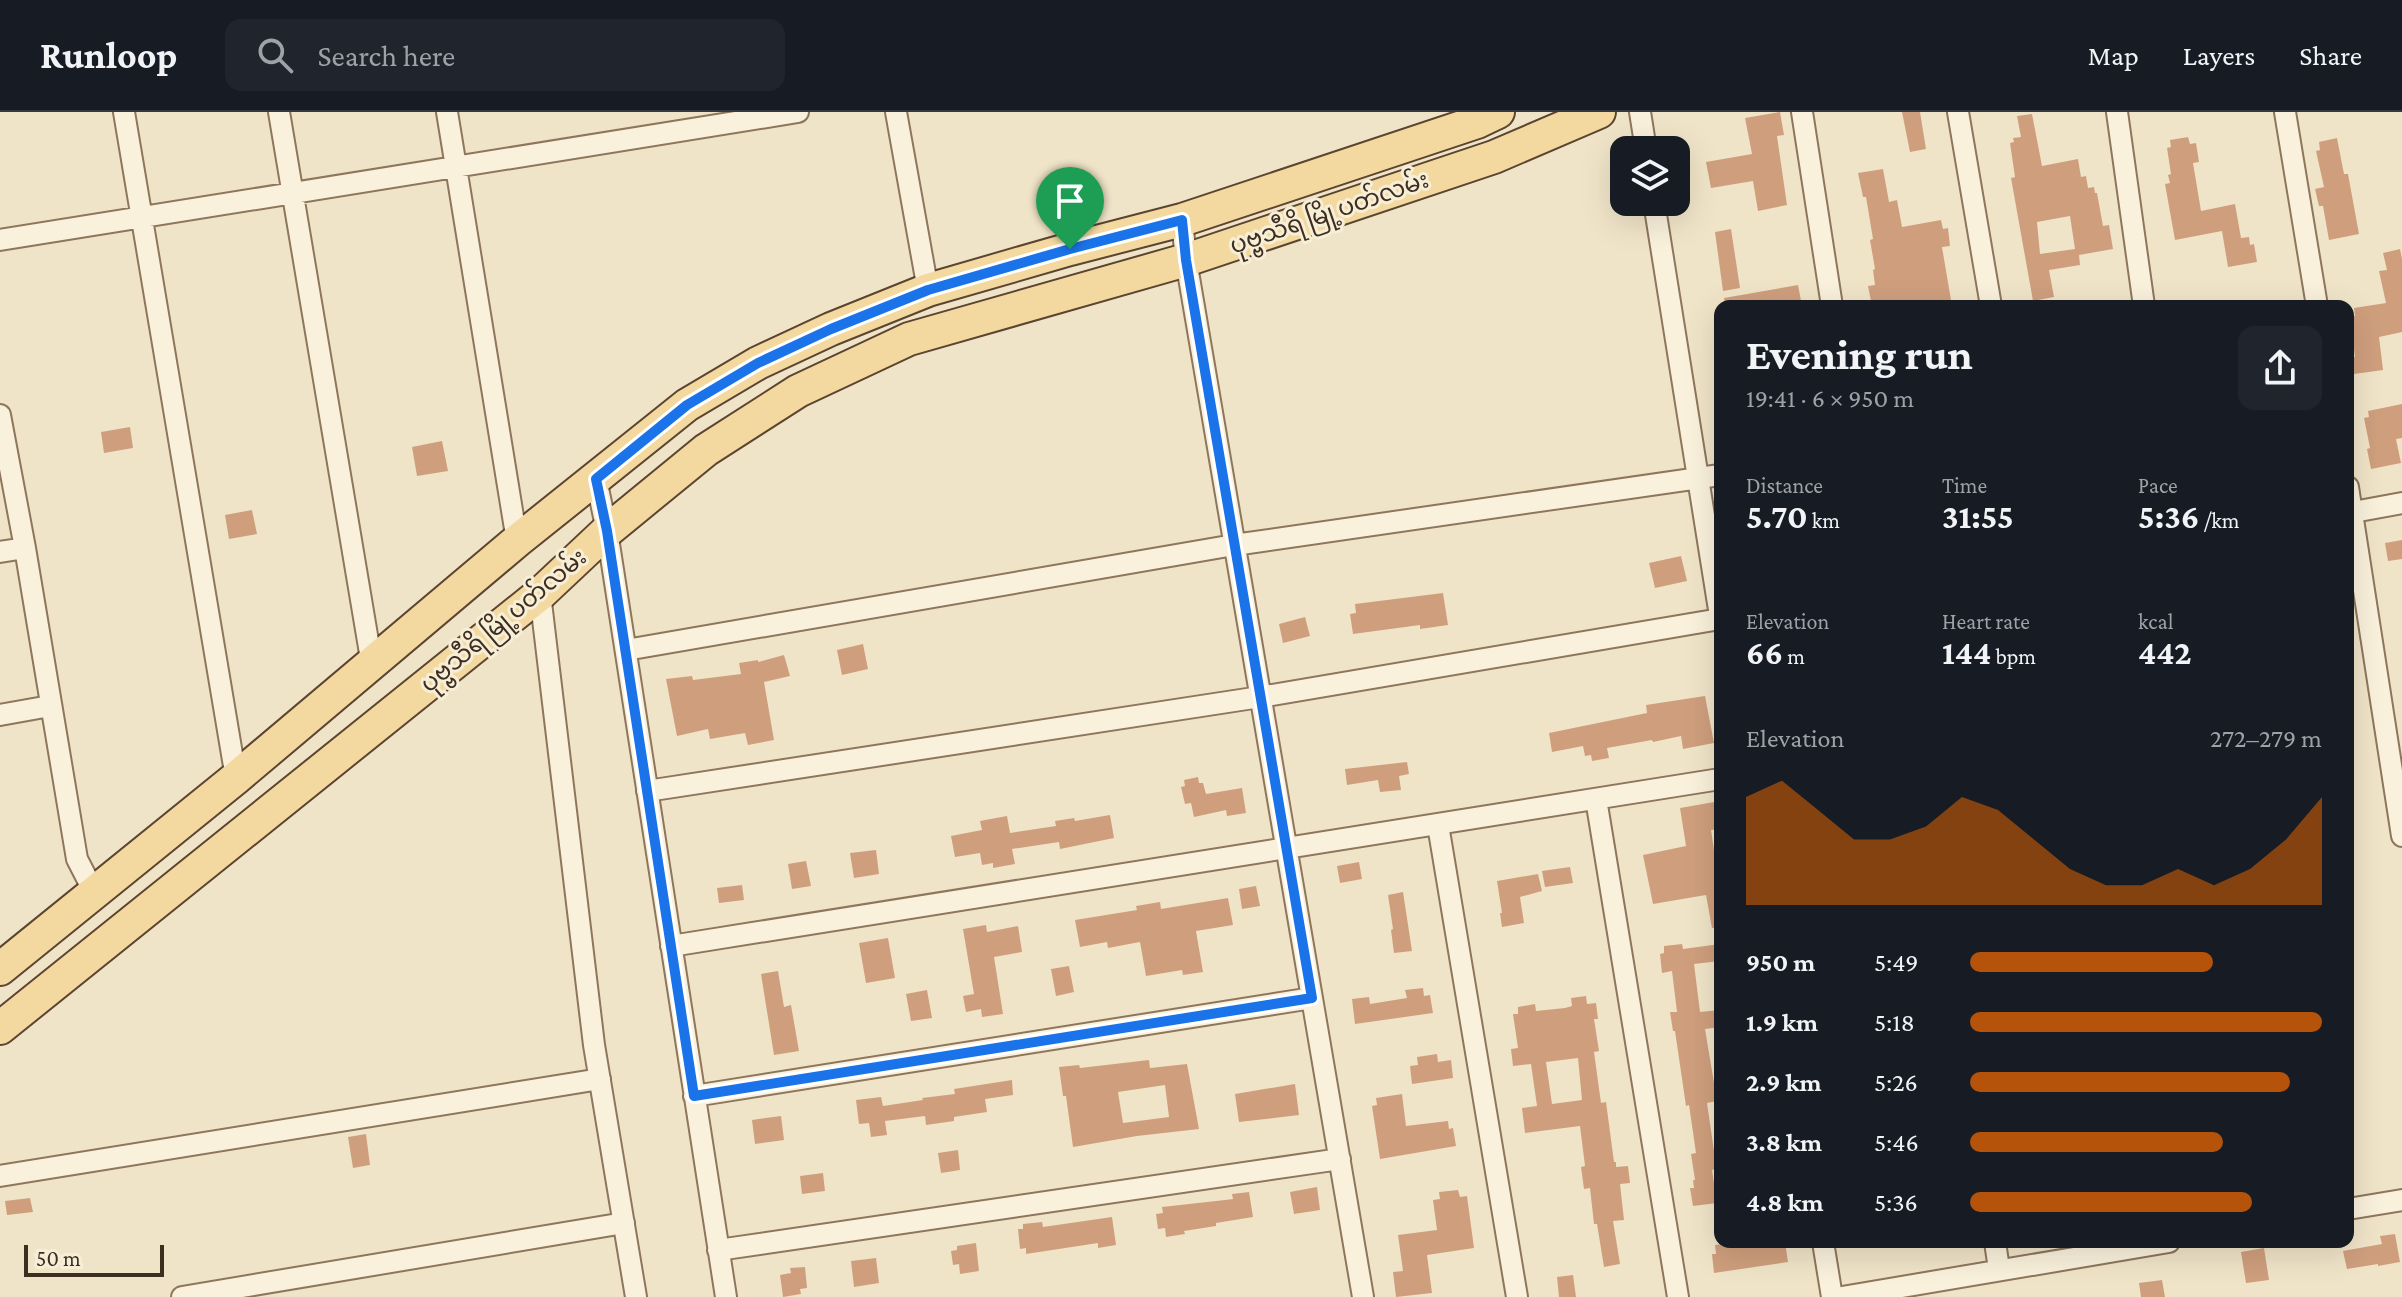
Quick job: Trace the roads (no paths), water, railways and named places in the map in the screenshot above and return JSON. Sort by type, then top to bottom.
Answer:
[{"type":"main road","name":"ပုဗ္ဗသီရိ မြို့ပတ်လမ်း","points":[[0,969],[236,778],[517,541],[687,405],[758,363],[831,329],[928,290],[1182,220],[1477,122],[1498,112]]},
{"type":"main road","name":"ပုဗ္ဗသီရိ မြို့ပတ်လမ်း","points":[[0,1028],[540,594],[607,531],[706,450],[798,391],[909,339],[1186,260],[1494,157],[1599,112]]},
{"type":"street","points":[[124,112],[236,778]]},
{"type":"street","points":[[279,112],[372,665]]},
{"type":"street","points":[[447,112],[517,541]]},
{"type":"street","points":[[0,240],[798,112]]},
{"type":"street","points":[[896,112],[928,290]]},
{"type":"street","points":[[1640,112],[1644,136]]},
{"type":"street","points":[[1802,112],[1831,300]]},
{"type":"street","points":[[1958,112],[1990,300]]},
{"type":"street","points":[[2117,112],[2143,300]]},
{"type":"street","points":[[2285,112],[2316,300]]},
{"type":"street","points":[[1656,216],[1714,580]]},
{"type":"street","points":[[1182,220],[1186,260],[1363,1297]]},
{"type":"street","points":[[0,415],[77,859],[95,894]]},
{"type":"street","points":[[626,650],[1234,545],[1714,476]]},
{"type":"street","points":[[596,479],[626,650],[726,1297]]},
{"type":"street","points":[[2354,511],[2402,503]]},
{"type":"street","points":[[2354,537],[2402,836]]},
{"type":"street","points":[[0,552],[25,548]]},
{"type":"street","points":[[540,594],[600,1079],[636,1297]]},
{"type":"street","points":[[647,791],[1260,697],[1714,619]]},
{"type":"street","points":[[0,715],[50,706]]},
{"type":"street","points":[[671,946],[1714,780]]},
{"type":"street","points":[[1596,799],[1678,1297]]},
{"type":"street","points":[[1438,825],[1517,1297]]},
{"type":"street","points":[[694,1096],[1312,998]]},
{"type":"street","points":[[0,1176],[600,1079]]},
{"type":"street","points":[[718,1250],[1340,1159]]},
{"type":"street","points":[[2354,1208],[2402,1200]]},
{"type":"street","points":[[182,1297],[624,1223]]},
{"type":"street","points":[[1824,1248],[1832,1297]]},
{"type":"street","points":[[1996,1248],[1999,1269]]},
{"type":"street","points":[[1842,1297],[2122,1248]]}]
